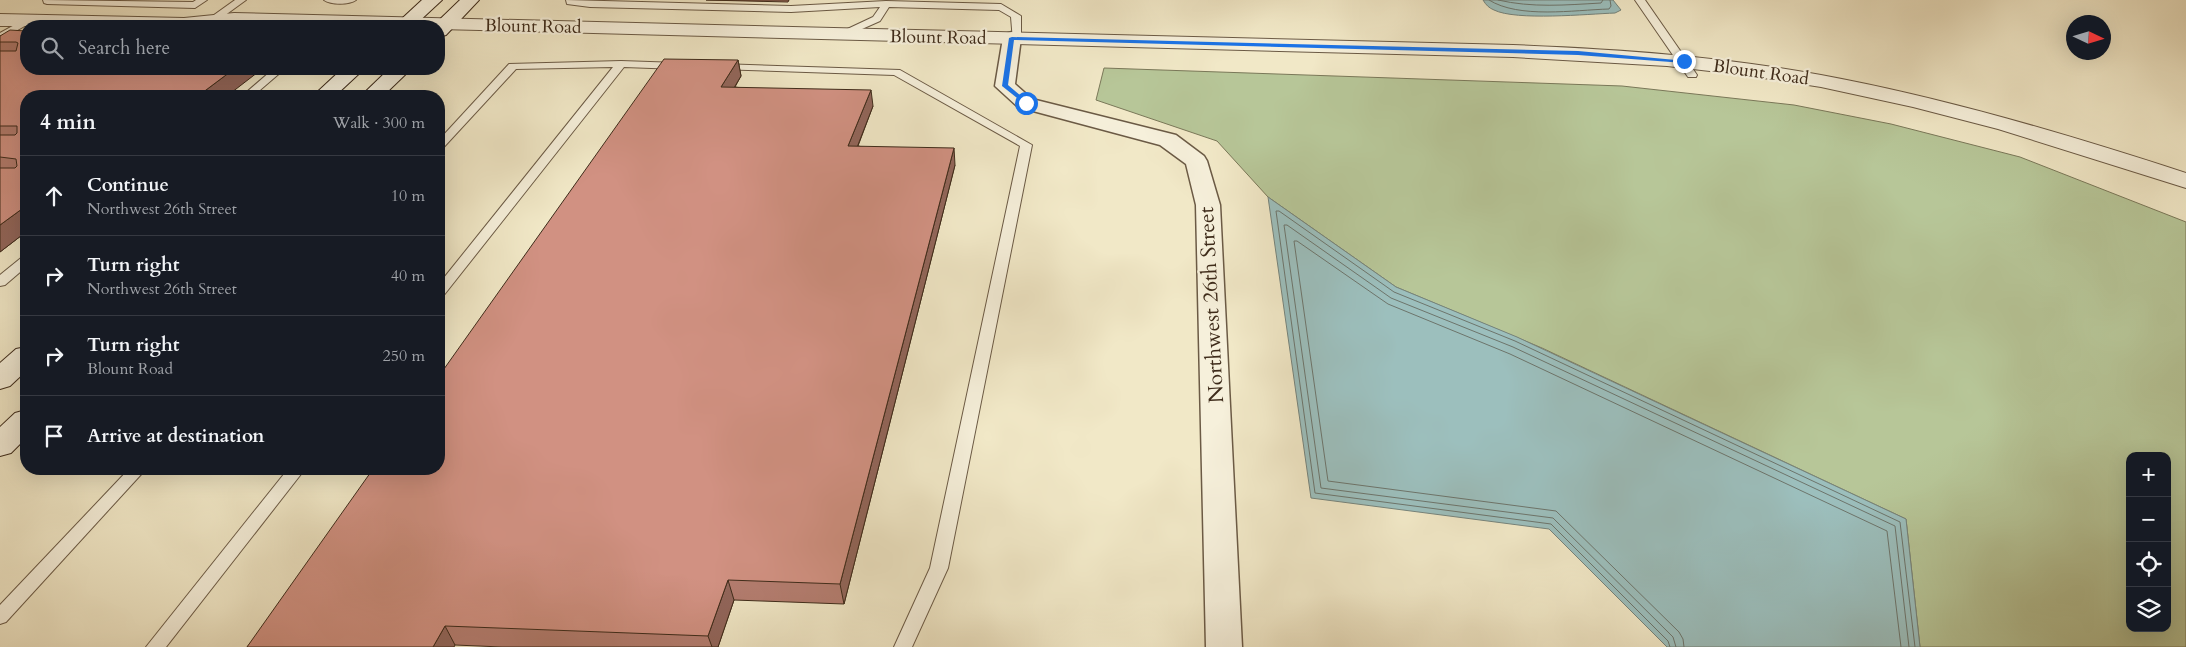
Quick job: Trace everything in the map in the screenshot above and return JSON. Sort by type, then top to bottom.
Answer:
[{"type":"street","points":[[411,20],[433,0]]},
{"type":"street","points":[[445,27],[470,0]]},
{"type":"street","name":"Blount Road","points":[[0,20],[20,21]]},
{"type":"street","name":"Blount Road","points":[[226,20],[262,20]]},
{"type":"street","name":"Blount Road","points":[[445,31],[844,34],[1586,67],[1688,68],[1820,80],[1904,98],[2010,124],[2186,181]]},
{"type":"street","name":"Blount Road","points":[[445,31],[1013,43]]},
{"type":"street","name":"Northwest 26th Street","points":[[1013,43],[1005,86],[1026,103],[1168,140],[1196,161],[1208,205],[1224,647]]},
{"type":"street","name":"Blount Road","points":[[1688,68],[1752,83],[1884,107],[1976,130],[2056,153],[2186,199]]},
{"type":"street","points":[[330,90],[347,75]]},
{"type":"street","points":[[378,90],[395,75]]},
{"type":"street","points":[[1,378],[20,361]]},
{"type":"street","points":[[0,445],[20,426]]},
{"type":"lane","points":[[47,1],[195,4],[202,0]]},
{"type":"lane","points":[[204,20],[241,0]]},
{"type":"lane","points":[[329,0],[351,0]]},
{"type":"lane","points":[[571,0],[570,2],[590,4],[791,9],[866,3],[1001,7],[1016,16],[1013,43]]},
{"type":"lane","points":[[1640,0],[1688,68]]},
{"type":"lane","points":[[844,34],[877,18],[886,4]]},
{"type":"lane","points":[[0,37],[20,25]]},
{"type":"lane","points":[[445,284],[621,64]]},
{"type":"lane","points":[[445,140],[513,66],[621,64],[690,66]]},
{"type":"lane","points":[[709,66],[896,72],[1026,145],[939,568],[903,647]]},
{"type":"lane","points":[[254,90],[272,75]]},
{"type":"lane","points":[[0,282],[20,266]]},
{"type":"lane","points":[[0,617],[132,475]]},
{"type":"lane","points":[[155,647],[293,475]]},
{"type":"green space","points":[[1104,68],[1622,86],[1794,105],[1891,124],[2020,157],[2186,222],[2186,647],[1920,647],[1906,519],[1542,348],[1396,287],[1268,197],[1217,141],[1096,100]]},
{"type":"water","points":[[1483,0],[1613,0],[1621,10],[1615,13],[1518,15],[1494,10]]},
{"type":"water","points":[[1268,197],[1396,287],[1517,337],[1906,519],[1920,647],[1667,647],[1549,529],[1311,498]]},
{"type":"building","points":[[10,30],[20,31],[20,75],[226,75],[206,90],[20,90],[20,210],[0,225],[0,168],[15,168],[17,166],[16,159],[0,157],[0,135],[15,135],[17,133],[17,126],[0,126],[0,51],[16,51],[18,43],[0,42],[0,36]]},
{"type":"building","points":[[664,59],[738,60],[721,87],[871,90],[848,146],[954,148],[840,584],[728,580],[708,636],[445,626],[433,647],[247,647],[369,475],[445,475],[445,368]]},
{"type":"route","points":[[1026,103],[1005,86],[1012,38],[1578,53],[1684,61]]}]
